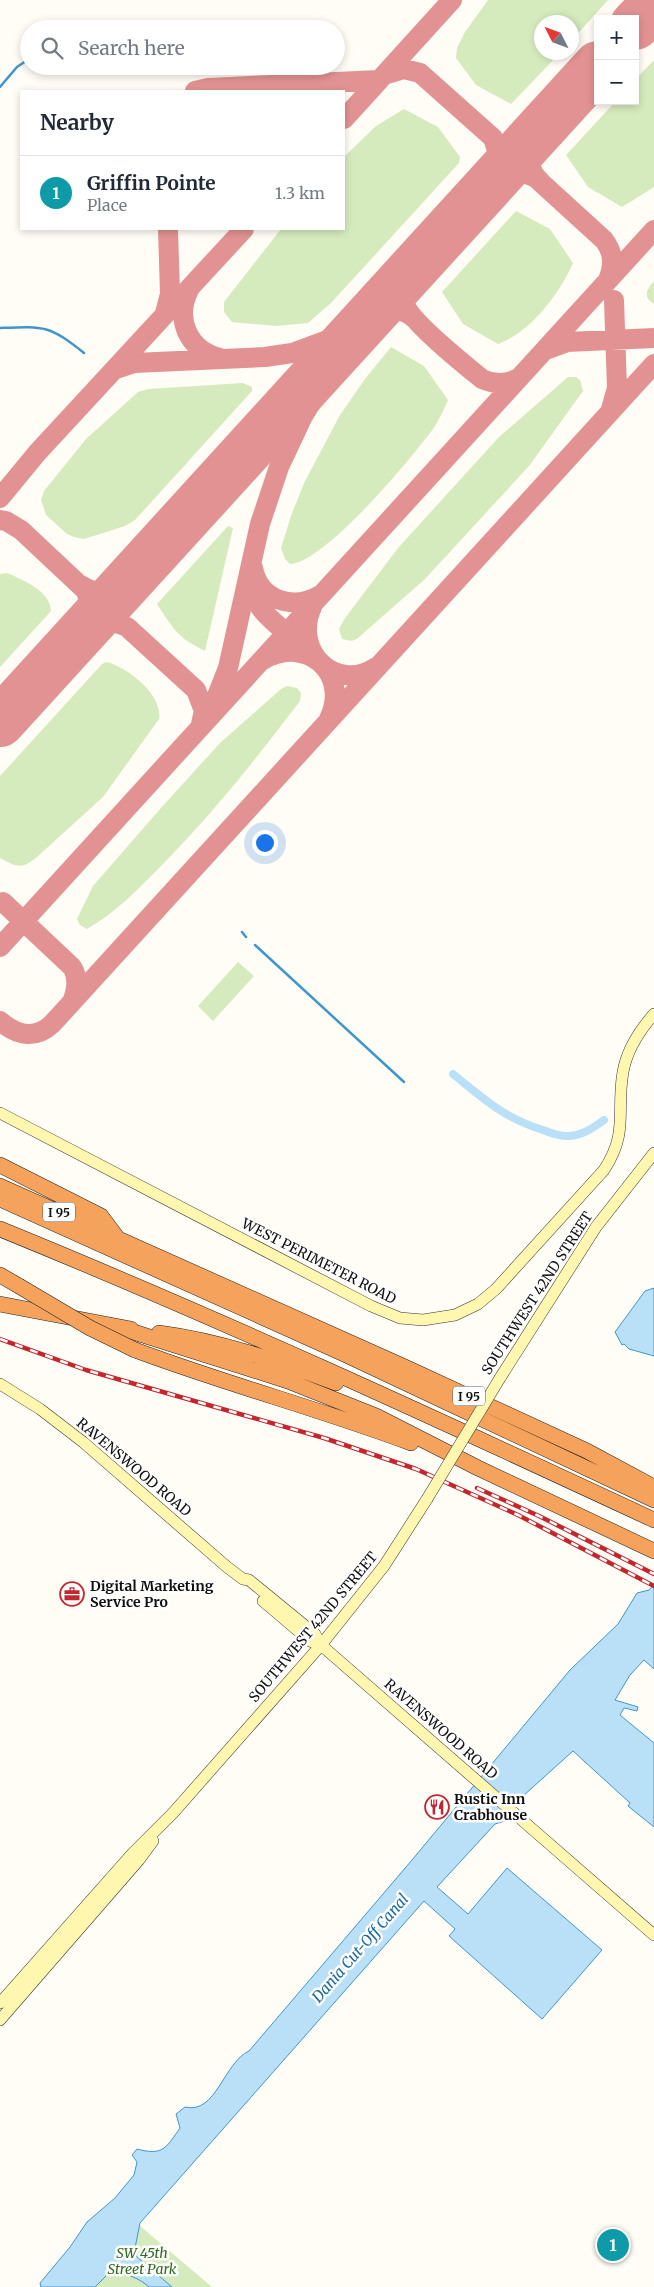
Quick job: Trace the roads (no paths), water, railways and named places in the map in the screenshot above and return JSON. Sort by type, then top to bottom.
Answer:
[{"type":"highway","points":[[0,1165],[101,1216],[119,1239]]},
{"type":"highway","name":"I 95","points":[[0,1186],[405,1366],[587,1451],[654,1487]]},
{"type":"highway","points":[[0,1199],[344,1354],[654,1500]]},
{"type":"highway","points":[[0,1222],[214,1312],[490,1435],[654,1512]]},
{"type":"highway","name":"I 95","points":[[0,1229],[221,1322],[422,1411],[654,1520]]},
{"type":"highway","points":[[0,1275],[90,1328],[135,1350],[188,1370],[372,1428],[478,1468]]},
{"type":"highway","points":[[0,1304],[121,1328],[195,1338],[282,1363],[422,1411]]},
{"type":"highway","points":[[121,1328],[288,1381],[376,1416],[478,1468],[654,1551]]},
{"type":"street","name":"WEST PERIMETER ROAD","points":[[0,1113],[362,1301],[400,1318],[432,1320],[462,1312],[490,1294],[604,1170],[612,1155],[620,1130],[622,1080],[629,1052],[639,1032],[654,1014]]},
{"type":"street","name":"SOUTHWEST 42ND STREET","points":[[0,2003],[132,1854],[173,1813],[321,1645],[384,1566],[573,1261],[620,1194],[654,1153]]},
{"type":"street","name":"RAVENSWOOD ROAD","points":[[0,1384],[40,1409],[83,1442],[243,1579],[249,1580],[315,1634],[321,1645],[654,1935]]},
{"type":"street","name":"SOUTHWEST 42ND STREET","points":[[0,2020],[139,1860],[173,1813]]},
{"type":"water","points":[[654,1288],[654,1356],[629,1349],[624,1344],[622,1345],[615,1332],[645,1291]]},
{"type":"water","name":"Dania Cut-Off Canal","points":[[654,1584],[654,1669],[644,1660],[630,1675],[615,1700],[638,1707],[637,1711],[624,1708],[620,1715],[654,1743],[654,1827],[628,1806],[630,1803],[573,1751],[523,1796],[502,1822],[495,1824],[437,1887],[468,1914],[507,1868],[602,1950],[542,2019],[449,1936],[455,1929],[424,1901],[140,2223],[135,2248],[137,2257],[172,2287],[149,2287],[131,2276],[110,2272],[95,2287],[41,2287],[40,2283],[70,2247],[87,2222],[115,2198],[134,2175],[137,2162],[132,2155],[137,2149],[158,2151],[171,2141],[180,2128],[176,2114],[185,2107],[196,2107],[205,2103],[212,2096],[240,2057],[249,2051],[412,1860],[570,1670],[618,1624],[637,1593],[649,1590]]},
{"type":"waterway","points":[[0,87],[20,65]]},
{"type":"waterway","points":[[0,328],[27,327],[45,329],[54,332],[84,353]]},
{"type":"waterway","points":[[242,932],[246,937]]},
{"type":"waterway","points":[[255,945],[404,1082]]},
{"type":"waterway","points":[[453,1074],[506,1114],[529,1125],[556,1134],[566,1136],[583,1133],[604,1120]]},
{"type":"railway","points":[[0,1339],[86,1370],[324,1438],[416,1469],[518,1515],[654,1586]]},
{"type":"railway","points":[[477,1488],[539,1516],[654,1574]]},
{"type":"place","name":"Digital Marketing Service Pro","points":[[72,1594]]},
{"type":"place","name":"Rustic Inn Crabhouse","points":[[437,1807]]},
{"type":"place","name":"Griffin Pointe","points":[[613,2245]]},
{"type":"park label","name":"SW 45th Street Park","points":[[142,2262]]}]
